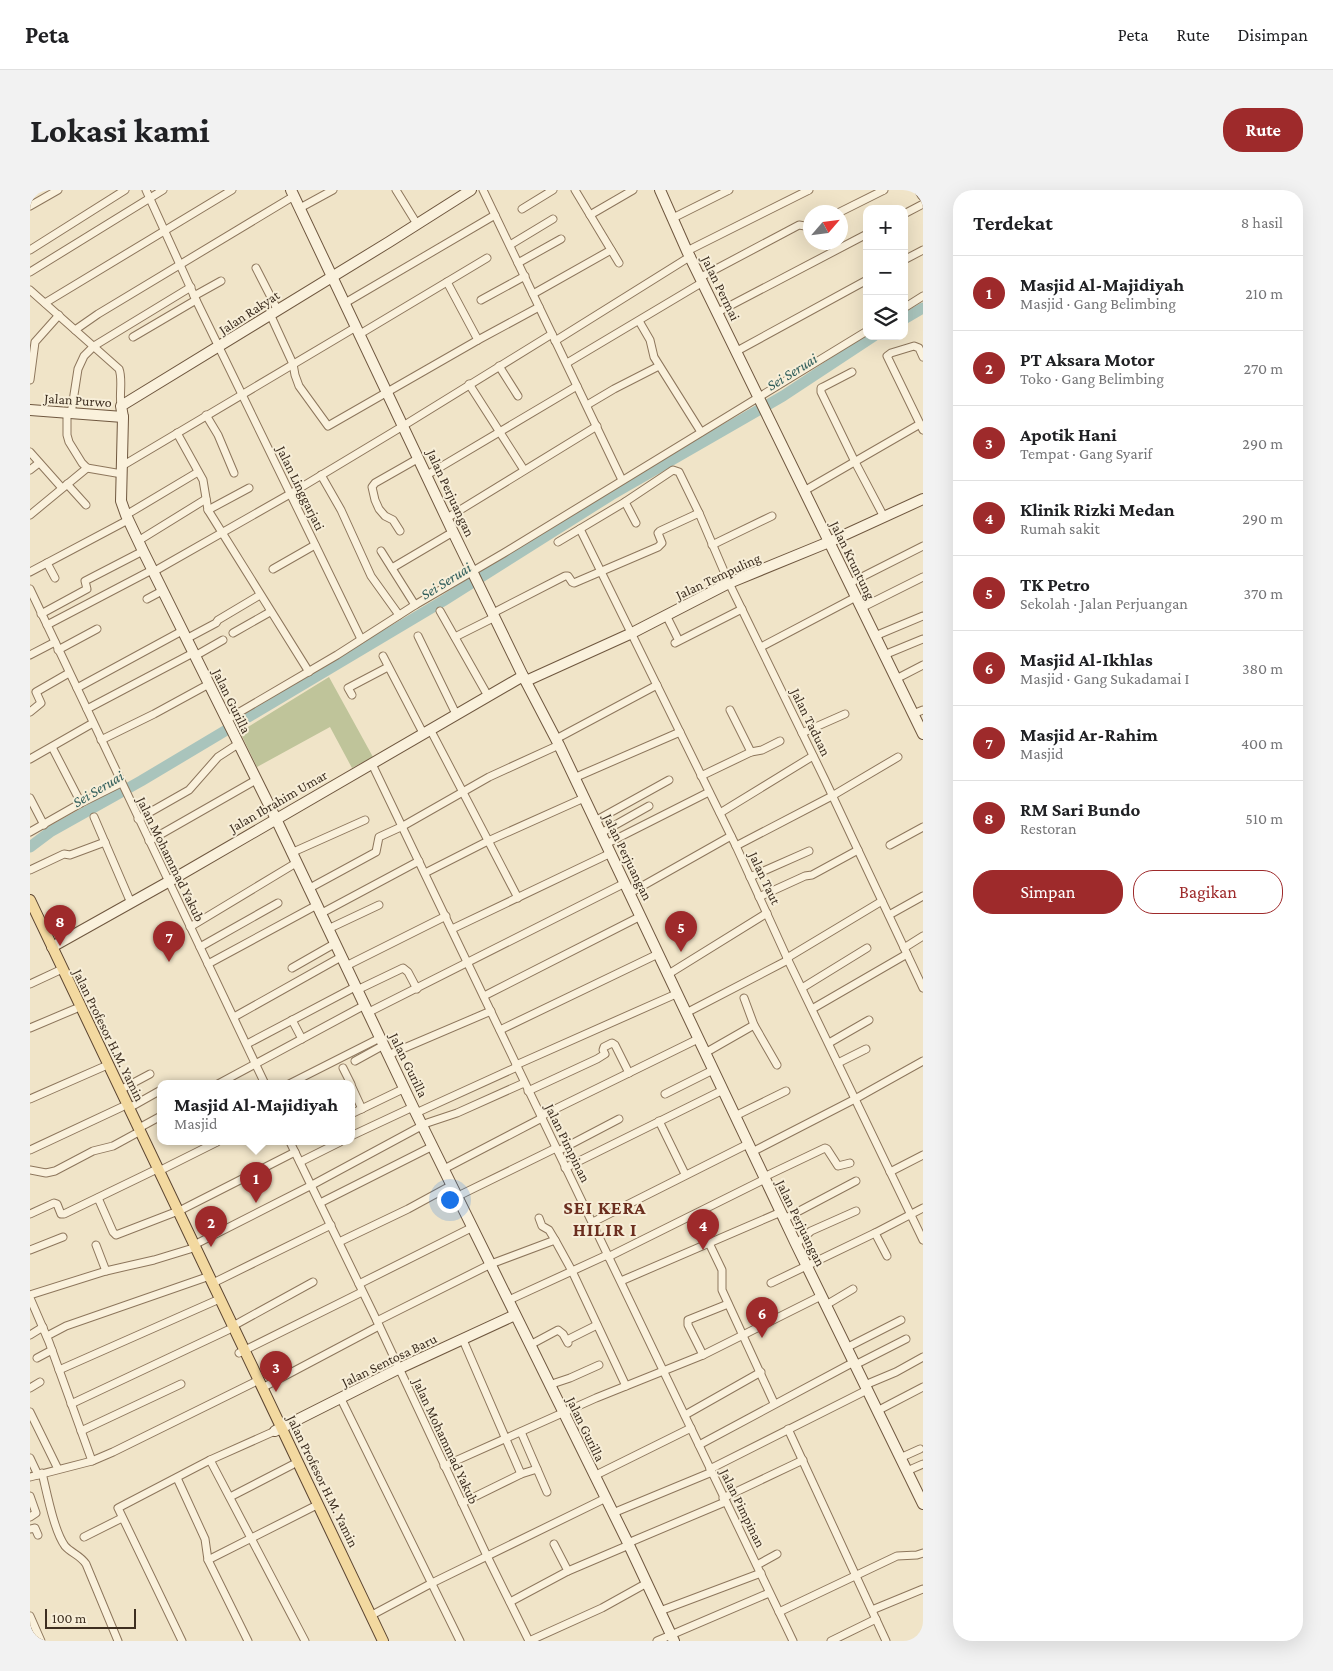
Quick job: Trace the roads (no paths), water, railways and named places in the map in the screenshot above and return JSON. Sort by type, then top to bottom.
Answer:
[{"type":"main road","name":"Jalan Profesor H.M. Yamin","points":[[30,900],[85,1023],[120,1090],[126,1108]]},
{"type":"main road","name":"Jalan Profesor H.M. Yamin","points":[[30,914],[50,948],[58,972],[75,1009],[85,1023],[103,1067],[126,1108],[209,1280],[377,1641]]},
{"type":"main road","name":"Jalan Profesor H.M. Yamin","points":[[209,1280],[215,1301],[231,1328]]},
{"type":"main road","name":"Jalan Profesor H.M. Yamin","points":[[279,1429],[292,1465],[372,1616],[383,1641]]},
{"type":"street","points":[[30,206],[58,190]]},
{"type":"street","points":[[30,250],[125,190]]},
{"type":"street","name":"Jalan Linggarjati","points":[[146,190],[195,298],[361,640]]},
{"type":"street","points":[[30,272],[163,190]]},
{"type":"street","points":[[45,303],[232,190]]},
{"type":"street","points":[[300,208],[333,190]]},
{"type":"street","points":[[396,190],[417,224]]},
{"type":"street","name":"Jalan Rakyat","points":[[121,406],[471,190]]},
{"type":"street","points":[[483,190],[622,480]]},
{"type":"street","points":[[522,210],[553,190]]},
{"type":"street","points":[[574,190],[619,263]]},
{"type":"street","points":[[590,215],[633,190]]},
{"type":"street","name":"Jalan Permai","points":[[660,190],[759,398]]},
{"type":"street","points":[[673,218],[729,190]]},
{"type":"street","points":[[556,341],[689,253],[809,190]]},
{"type":"street","points":[[848,208],[884,190]]},
{"type":"street","points":[[75,330],[196,256],[293,193]]},
{"type":"street","name":"Jalan Perjuangan","points":[[293,193],[453,532],[557,742],[806,1266],[923,1504]]},
{"type":"street","points":[[908,210],[922,195]]},
{"type":"street","points":[[345,303],[495,215]]},
{"type":"street","points":[[510,245],[553,219]]},
{"type":"street","points":[[567,363],[639,321],[702,280],[799,225],[803,226]]},
{"type":"street","points":[[718,312],[863,236]]},
{"type":"street","points":[[518,263],[562,239]]},
{"type":"street","points":[[533,294],[611,250]]},
{"type":"street","points":[[908,258],[923,250]]},
{"type":"street","points":[[30,516],[87,468],[122,470],[206,415],[293,364],[447,282],[487,258]]},
{"type":"street","points":[[256,268],[293,364],[299,386],[328,426],[539,306]]},
{"type":"street","points":[[480,300],[524,276]]},
{"type":"street","points":[[133,337],[222,281]]},
{"type":"street","points":[[447,282],[478,340]]},
{"type":"street","points":[[737,351],[863,282]]},
{"type":"street","points":[[87,468],[77,457],[68,435],[69,414],[78,369],[84,356],[94,346],[191,287]]},
{"type":"street","points":[[30,290],[120,371],[119,394],[123,417],[122,470]]},
{"type":"street","points":[[908,305],[923,296]]},
{"type":"street","points":[[30,380],[32,341],[58,315]]},
{"type":"street","points":[[639,321],[650,340],[652,352],[659,366],[701,432]]},
{"type":"street","points":[[227,722],[415,605],[473,572],[863,333]]},
{"type":"street","points":[[47,625],[153,571],[290,494],[552,334]]},
{"type":"street","points":[[804,491],[922,427],[888,354],[914,346],[919,348],[923,356]]},
{"type":"street","points":[[499,366],[518,396]]},
{"type":"street","points":[[587,405],[659,366]]},
{"type":"street","points":[[852,372],[825,386],[820,391],[884,517]]},
{"type":"street","points":[[469,384],[524,470]]},
{"type":"street","points":[[427,474],[577,386]]},
{"type":"street","name":"Jalan Kruntung","points":[[759,398],[923,734]]},
{"type":"street","name":"Jalan Purwo","points":[[30,410],[123,417]]},
{"type":"street","points":[[206,415],[218,435],[234,473]]},
{"type":"street","points":[[447,518],[597,426]]},
{"type":"street","points":[[177,433],[205,484],[208,510],[270,612],[310,672]]},
{"type":"street","points":[[30,452],[39,464],[86,505]]},
{"type":"street","points":[[400,531],[393,520],[382,513],[375,500],[372,487],[375,483],[419,458]]},
{"type":"street","points":[[30,470],[39,464]]},
{"type":"street","name":"Jalan Taduan","points":[[625,502],[676,469],[680,473],[729,583],[814,756],[923,988]]},
{"type":"street","name":"Jalan Gurilla","points":[[122,470],[121,501],[127,518],[276,819],[334,944],[563,1414],[648,1583],[673,1638]]},
{"type":"street","points":[[30,572],[127,518],[198,472]]},
{"type":"street","points":[[321,475],[341,510],[371,576],[399,615]]},
{"type":"street","points":[[208,510],[248,488]]},
{"type":"street","points":[[138,541],[206,499]]},
{"type":"street","name":"Jalan Tempuling","points":[[524,678],[632,633],[729,583],[830,542],[923,499]]},
{"type":"street","points":[[558,542],[625,502],[636,523]]},
{"type":"street","points":[[455,637],[565,576],[568,576],[573,583],[658,547],[662,543],[658,533],[660,531],[699,513]]},
{"type":"street","points":[[712,545],[772,516]]},
{"type":"street","name":"Jalan Taut","points":[[580,529],[736,846],[923,1240]]},
{"type":"street","points":[[392,568],[453,532]]},
{"type":"street","points":[[273,569],[315,545]]},
{"type":"street","points":[[850,583],[923,546]]},
{"type":"street","points":[[42,614],[87,589],[85,581],[143,551]]},
{"type":"street","points":[[381,552],[415,605]]},
{"type":"street","points":[[47,563],[55,578]]},
{"type":"street","points":[[861,608],[923,577]]},
{"type":"street","points":[[147,599],[162,591]]},
{"type":"street","name":"Jalan Mohammad Yakub","points":[[31,595],[42,614],[263,1080]]},
{"type":"street","points":[[76,688],[184,635],[216,623],[238,607],[260,595]]},
{"type":"street","points":[[761,646],[856,597]]},
{"type":"street","points":[[666,615],[677,641],[742,609]]},
{"type":"street","points":[[440,611],[488,696]]},
{"type":"street","points":[[233,633],[270,612]]},
{"type":"street","points":[[875,636],[923,616]]},
{"type":"street","points":[[58,650],[97,630]]},
{"type":"street","points":[[418,636],[456,714]]},
{"type":"street","points":[[884,655],[923,639]]},
{"type":"street","points":[[87,709],[222,640]]},
{"type":"street","points":[[30,655],[55,642]]},
{"type":"street","points":[[383,656],[463,792],[518,898]]},
{"type":"street","points":[[896,679],[923,665]]},
{"type":"street","points":[[352,695],[348,688],[388,667]]},
{"type":"street","points":[[30,712],[41,703],[36,692],[70,673]]},
{"type":"street","name":"Jalan Ibrahim Umar","points":[[50,948],[168,882],[456,714],[524,678]]},
{"type":"street","points":[[102,740],[209,684]]},
{"type":"street","points":[[308,889],[376,852],[379,837],[403,826],[489,777],[557,742],[657,685]]},
{"type":"street","points":[[730,710],[751,752]]},
{"type":"street","points":[[913,714],[923,710]]},
{"type":"street","points":[[802,733],[845,714]]},
{"type":"street","points":[[30,759],[94,723]]},
{"type":"street","points":[[574,778],[680,732]]},
{"type":"street","points":[[138,819],[189,790],[236,741]]},
{"type":"street","points":[[701,776],[751,752],[762,750],[780,741]]},
{"type":"street","points":[[52,747],[81,803]]},
{"type":"street","points":[[720,813],[814,756]]},
{"type":"street","points":[[736,846],[832,796],[898,757]]},
{"type":"street","name":"Jalan Pimpinan","points":[[372,764],[565,1168],[643,1326],[661,1373],[685,1415],[793,1641]]},
{"type":"street","points":[[149,840],[256,780]]},
{"type":"street","points":[[595,821],[669,780]]},
{"type":"street","points":[[30,832],[81,803],[122,785]]},
{"type":"street","points":[[452,929],[518,898],[709,792]]},
{"type":"street","points":[[30,798],[44,824]]},
{"type":"street","points":[[425,873],[488,841],[584,798]]},
{"type":"street","points":[[601,833],[650,806]]},
{"type":"street","points":[[94,817],[131,903]]},
{"type":"street","points":[[291,853],[364,820]]},
{"type":"street","points":[[890,845],[923,827]]},
{"type":"street","points":[[630,893],[731,836]]},
{"type":"street","points":[[30,870],[64,854],[70,855],[104,842]]},
{"type":"street","points":[[759,897],[805,876],[812,875],[858,850]]},
{"type":"street","points":[[750,877],[809,851]]},
{"type":"street","points":[[208,964],[419,861]]},
{"type":"street","points":[[190,927],[296,863]]},
{"type":"street","points":[[225,1080],[302,1039],[367,1009],[417,989],[625,883]]},
{"type":"street","points":[[889,915],[923,896]]},
{"type":"street","points":[[686,1014],[788,959],[882,901]]},
{"type":"street","points":[[200,947],[278,903]]},
{"type":"street","points":[[328,930],[379,905]]},
{"type":"street","points":[[667,975],[767,913]]},
{"type":"street","points":[[234,1017],[344,962],[446,916]]},
{"type":"street","points":[[484,996],[641,916]]},
{"type":"street","points":[[812,1009],[905,951],[923,936]]},
{"type":"street","points":[[292,968],[334,944]]},
{"type":"street","points":[[802,988],[867,948]]},
{"type":"street","points":[[500,1030],[658,954]]},
{"type":"street","points":[[247,1044],[292,1020],[403,968],[408,972],[417,989]]},
{"type":"street","points":[[30,984],[58,972]]},
{"type":"street","points":[[355,1134],[516,1066],[676,994]]},
{"type":"street","points":[[744,998],[754,1025],[776,1065]]},
{"type":"street","points":[[30,1028],[75,1009]]},
{"type":"street","points":[[299,1080],[384,1046],[491,1010]]},
{"type":"street","points":[[292,1020],[302,1039]]},
{"type":"street","points":[[829,1043],[869,1020]]},
{"type":"street","points":[[705,1053],[754,1025]]},
{"type":"street","points":[[444,1169],[542,1117],[698,1039]]},
{"type":"street","points":[[528,1090],[597,1060],[605,1054],[604,1047],[612,1043],[615,1045],[629,1073]]},
{"type":"street","points":[[356,1061],[384,1046]]},
{"type":"street","points":[[838,1064],[866,1048]]},
{"type":"street","points":[[593,1222],[685,1174],[750,1148],[855,1099],[923,1061]]},
{"type":"street","points":[[30,1099],[103,1067]]},
{"type":"street","points":[[343,1068],[349,1080]]},
{"type":"street","points":[[665,1094],[713,1070]]},
{"type":"street","points":[[120,1090],[150,1074]]},
{"type":"street","points":[[92,1461],[47,1336],[30,1296],[106,1271],[154,1260],[192,1247],[423,1126],[524,1082]]},
{"type":"street","points":[[355,1112],[405,1088]]},
{"type":"street","points":[[565,1168],[723,1090]]},
{"type":"street","points":[[735,1116],[786,1091]]},
{"type":"street","points":[[30,1150],[126,1108],[157,1092]]},
{"type":"street","points":[[355,1094],[362,1109]]},
{"type":"street","points":[[30,1170],[46,1173],[55,1171],[93,1151],[112,1146],[157,1118]]},
{"type":"street","points":[[458,1196],[619,1119]]},
{"type":"street","points":[[659,1121],[685,1174]]},
{"type":"street","points":[[30,1214],[54,1203],[57,1204],[61,1214],[64,1214],[211,1145]]},
{"type":"street","name":"Jalan Mohammad Yakub","points":[[293,1145],[444,1466],[529,1641]]},
{"type":"street","points":[[300,1162],[334,1145]]},
{"type":"street","points":[[320,1203],[433,1146]]},
{"type":"street","points":[[509,1300],[608,1256],[825,1148],[838,1166],[850,1163]]},
{"type":"street","points":[[98,1198],[116,1235],[176,1212],[295,1152]]},
{"type":"street","points":[[890,1172],[923,1155]]},
{"type":"street","points":[[620,1281],[783,1215],[856,1181]]},
{"type":"street","points":[[339,1242],[408,1209],[452,1184]]},
{"type":"street","points":[[771,1283],[923,1208]]},
{"type":"street","points":[[796,1244],[811,1231],[856,1211]]},
{"type":"street","points":[[539,1218],[542,1226],[549,1230],[572,1271],[626,1386]]},
{"type":"street","points":[[47,1336],[66,1326],[209,1280],[331,1225]]},
{"type":"street","points":[[359,1284],[473,1227]]},
{"type":"street","points":[[875,1233],[887,1256]]},
{"type":"street","points":[[30,1250],[63,1237]]},
{"type":"street","points":[[37,1475],[92,1461],[133,1443],[258,1386],[491,1264],[555,1240]]},
{"type":"street","points":[[709,1244],[722,1270],[722,1290],[774,1403]]},
{"type":"street","points":[[96,1245],[106,1271]]},
{"type":"street","points":[[71,1404],[231,1328],[313,1282]]},
{"type":"street","points":[[444,1466],[853,1289]]},
{"type":"street","points":[[241,1351],[362,1292]]},
{"type":"street","points":[[59,1370],[215,1301]]},
{"type":"street","points":[[703,1355],[688,1325],[688,1320],[728,1304]]},
{"type":"street","name":"Jalan Sentosa Baru","points":[[279,1429],[398,1369],[515,1314]]},
{"type":"street","points":[[846,1348],[901,1320]]},
{"type":"street","points":[[530,1345],[558,1330],[568,1341],[598,1325]]},
{"type":"street","points":[[30,1335],[43,1328]]},
{"type":"street","points":[[699,1445],[774,1403],[906,1339]]},
{"type":"street","points":[[463,1340],[520,1474]]},
{"type":"street","points":[[37,1358],[52,1350]]},
{"type":"street","points":[[613,1512],[711,1470],[923,1357]]},
{"type":"street","points":[[549,1384],[570,1378],[599,1365]]},
{"type":"street","points":[[685,1415],[761,1372]]},
{"type":"street","points":[[30,1388],[40,1382]]},
{"type":"street","points":[[81,1431],[181,1384]]},
{"type":"street","points":[[878,1410],[923,1387]]},
{"type":"street","points":[[341,1399],[460,1641]]},
{"type":"street","points":[[30,1412],[58,1469]]},
{"type":"street","points":[[594,1476],[691,1428]]},
{"type":"street","points":[[182,1641],[118,1508],[210,1460],[279,1429]]},
{"type":"street","points":[[788,1429],[886,1641]]},
{"type":"street","points":[[521,1432],[547,1492]]},
{"type":"street","points":[[900,1458],[920,1449]]},
{"type":"street","points":[[30,1458],[61,1538],[67,1548],[80,1556],[86,1564],[118,1641]]},
{"type":"street","points":[[210,1460],[306,1641]]},
{"type":"street","points":[[510,1602],[568,1572],[724,1500],[802,1460]]},
{"type":"street","points":[[907,1471],[923,1464]]},
{"type":"street","points":[[230,1497],[292,1465]]},
{"type":"street","points":[[462,1503],[520,1474],[537,1469]]},
{"type":"street","points":[[177,1478],[205,1539],[208,1560],[248,1641]]},
{"type":"street","points":[[30,1496],[36,1513],[30,1517]]},
{"type":"street","points":[[372,1616],[432,1583],[606,1498]]},
{"type":"street","points":[[208,1560],[313,1503]]},
{"type":"street","points":[[84,1538],[122,1518]]},
{"type":"street","points":[[30,1529],[35,1528],[38,1535]]},
{"type":"street","points":[[554,1544],[568,1572]]},
{"type":"street","points":[[779,1612],[896,1556],[923,1553]]},
{"type":"street","points":[[756,1565],[777,1554]]},
{"type":"street","points":[[660,1611],[760,1573]]},
{"type":"street","points":[[529,1641],[602,1608],[648,1583]]},
{"type":"street","points":[[872,1610],[923,1589]]},
{"type":"street","points":[[657,1641],[673,1638],[769,1592]]},
{"type":"street","points":[[30,1616],[41,1641]]},
{"type":"street","points":[[831,1641],[876,1619]]},
{"type":"waterway","name":"Sei Seruai","points":[[908,317],[923,308]]},
{"type":"waterway","name":"Sei Seruai","points":[[30,847],[50,832],[141,781],[443,601],[611,495],[783,396],[868,340]]},
{"type":"place","name":"RM Sari Bundo","points":[[60,946]]},
{"type":"place","name":"TK Petro","points":[[681,952]]},
{"type":"place","name":"Masjid Ar-Rahim","points":[[169,962]]},
{"type":"place","name":"Masjid Al-Majidiyah","points":[[256,1203]]},
{"type":"place","name":"PT Aksara Motor","points":[[211,1247]]},
{"type":"place","name":"Klinik Rizki Medan","points":[[703,1250]]},
{"type":"place","name":"Masjid Al-Ikhlas","points":[[762,1338]]},
{"type":"place","name":"Apotik Hani","points":[[276,1392]]},
{"type":"district","name":"SEI KERA HILIR I","points":[[605,1218]]}]
